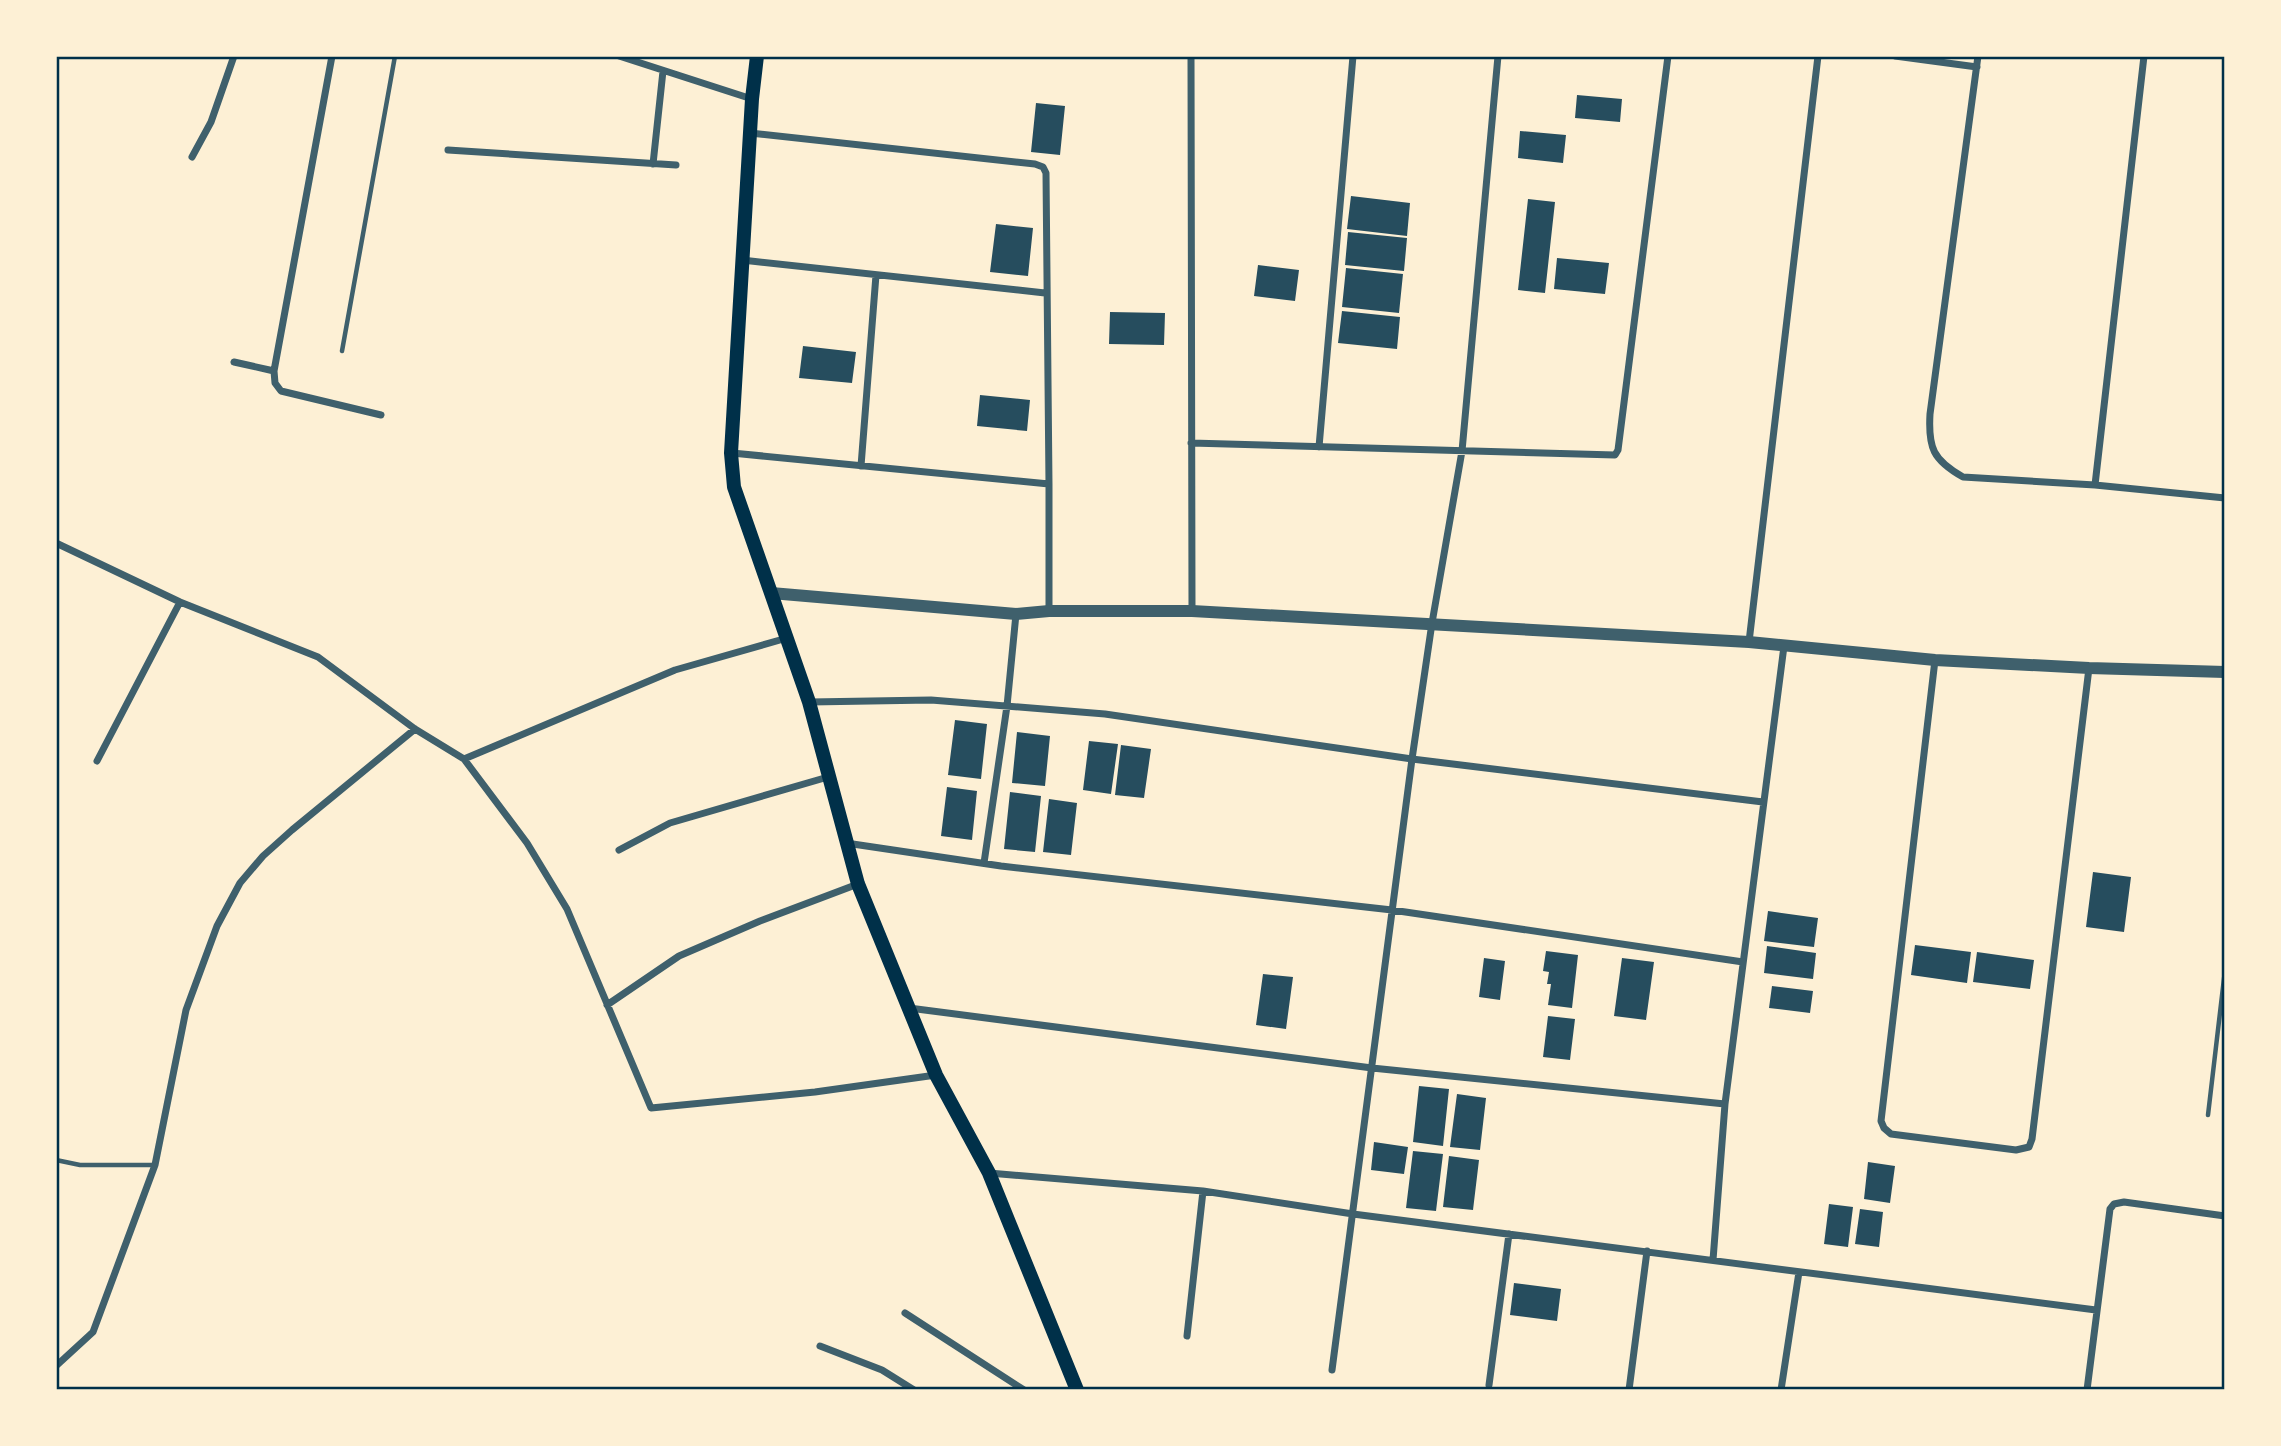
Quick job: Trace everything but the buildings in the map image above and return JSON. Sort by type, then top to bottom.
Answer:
[{"type":"main road","points":[[757,56],[752,99],[731,453],[734,487],[809,702],[858,884],[936,1075],[989,1173],[1077,1390]]},
{"type":"street","points":[[192,157],[211,122],[234,56]]},
{"type":"street","points":[[332,56],[274,371],[275,383],[281,391],[382,415]]},
{"type":"street","points":[[619,56],[752,99]]},
{"type":"street","points":[[1191,56],[1192,611]]},
{"type":"street","points":[[1319,447],[1353,56]]},
{"type":"street","points":[[1332,1370],[1412,759],[1462,451],[1498,56]]},
{"type":"street","points":[[1191,443],[1615,455],[1618,450],[1668,56]]},
{"type":"street","points":[[1749,642],[1818,56]]},
{"type":"street","points":[[1895,56],[1977,67]]},
{"type":"street","points":[[1978,56],[1930,414],[1929,435],[1934,454],[1945,467],[1963,477],[2095,485],[2225,498]]},
{"type":"street","points":[[2095,485],[2144,56]]},
{"type":"street","points":[[653,164],[663,71]]},
{"type":"street","points":[[750,133],[1035,163],[1043,167],[1046,173],[1048,611]]},
{"type":"street","points":[[448,150],[676,165]]},
{"type":"street","points":[[742,260],[1045,293]]},
{"type":"street","points":[[860,466],[876,275]]},
{"type":"street","points":[[234,362],[274,371]]},
{"type":"street","points":[[731,453],[1049,484]]},
{"type":"street","points":[[56,543],[180,602],[318,657],[415,729],[464,759],[527,843],[567,909],[651,1108],[816,1092],[936,1075]]},
{"type":"street","points":[[771,593],[1016,614],[1048,611],[1192,611],[1749,642],[1936,660],[2225,672]]},
{"type":"street","points":[[97,761],[180,602]]},
{"type":"street","points":[[984,863],[1007,706],[1016,614]]},
{"type":"street","points":[[464,759],[675,670],[787,638]]},
{"type":"street","points":[[1713,1260],[1725,1104],[1784,646]]},
{"type":"street","points":[[1936,660],[1881,1121],[1891,1134],[2016,1150],[2029,1147],[2032,1139],[2089,668]]},
{"type":"street","points":[[809,702],[931,700],[1105,714],[1412,759],[1763,802]]},
{"type":"street","points":[[56,1366],[93,1332],[155,1165],[186,1010],[217,926],[240,883],[263,856],[292,830],[415,729]]},
{"type":"street","points":[[619,850],[670,823],[828,777]]},
{"type":"street","points":[[846,843],[984,863],[1392,910],[1743,962]]},
{"type":"street","points":[[607,1005],[678,956],[858,884]]},
{"type":"street","points":[[908,1008],[1372,1068],[1725,1104]]},
{"type":"street","points":[[989,1173],[1203,1191],[1353,1214],[2096,1310]]},
{"type":"street","points":[[1187,1336],[1203,1191]]},
{"type":"street","points":[[2087,1390],[2110,1209],[2114,1203],[2124,1202],[2225,1216]]},
{"type":"street","points":[[1489,1385],[1509,1234]]},
{"type":"street","points":[[1629,1390],[1647,1251]]},
{"type":"street","points":[[1781,1390],[1799,1272]]},
{"type":"street","points":[[905,1313],[1024,1390]]},
{"type":"street","points":[[820,1346],[882,1370],[914,1390]]},
{"type":"lane","points":[[342,351],[395,56]]},
{"type":"lane","points":[[2208,1115],[2225,970]]},
{"type":"lane","points":[[56,1160],[80,1165],[155,1165]]}]
